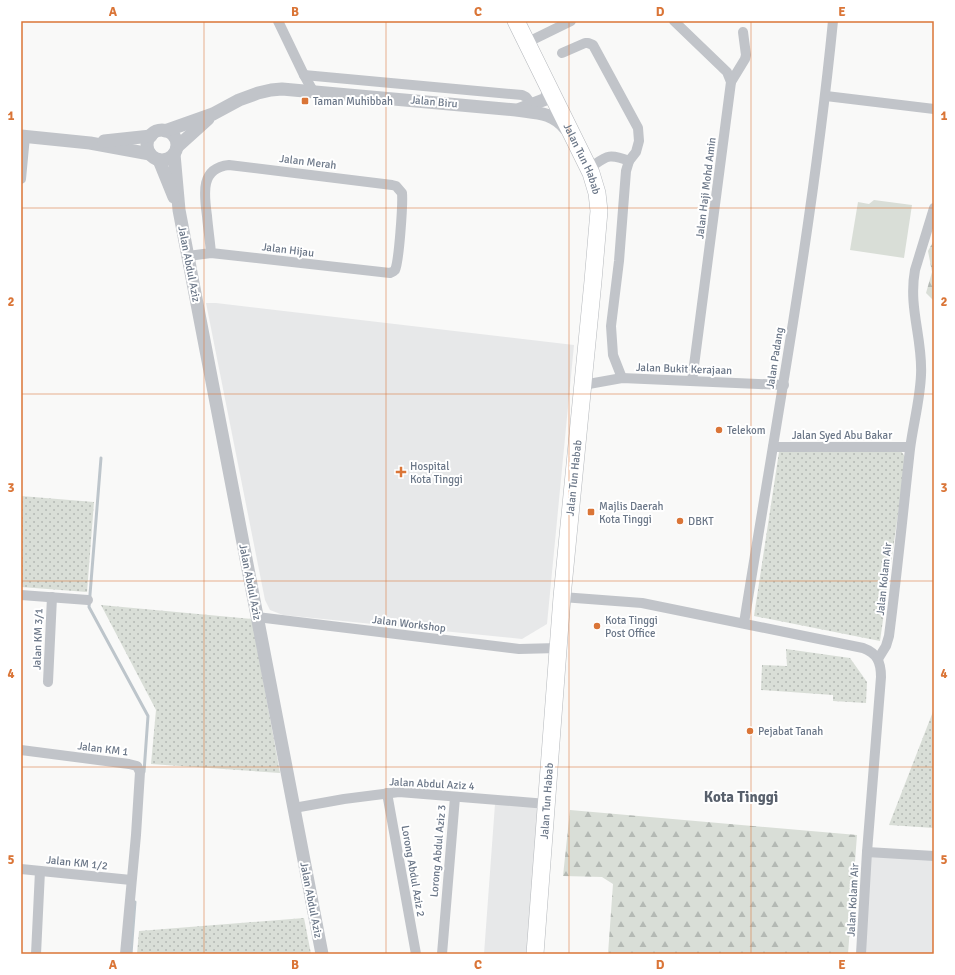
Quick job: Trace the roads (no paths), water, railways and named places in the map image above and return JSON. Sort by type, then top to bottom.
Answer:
[{"type":"highway","name":"Jalan Tun Habab","points":[[516,21],[588,169],[597,193],[599,211],[562,597],[535,954]]},
{"type":"street","points":[[278,21],[304,75],[314,91]]},
{"type":"street","points":[[526,43],[571,21]]},
{"type":"street","points":[[674,21],[727,72],[731,82]]},
{"type":"street","name":"Jalan Padang","points":[[744,623],[784,385],[826,96],[833,21]]},
{"type":"street","points":[[731,82],[746,55],[743,32]]},
{"type":"street","points":[[562,53],[585,43],[593,45],[638,128],[639,141],[636,152],[629,161],[626,171],[619,261],[611,326],[613,355],[622,378]]},
{"type":"street","points":[[304,75],[522,95],[526,97],[532,106]]},
{"type":"street","name":"Jalan Haji Mohd Amin","points":[[692,381],[731,82]]},
{"type":"street","name":"Jalan Biru","points":[[165,131],[213,114],[239,100],[271,90],[282,89],[516,110],[551,116],[560,121],[572,136]]},
{"type":"street","name":"Jalan Biru","points":[[516,110],[532,106],[546,99],[549,89]]},
{"type":"street","points":[[826,96],[934,109]]},
{"type":"street","name":"Jalan Biru","points":[[176,150],[213,114]]},
{"type":"street","points":[[90,143],[151,136],[155,133],[165,131],[173,135],[177,143],[176,150],[179,210]]},
{"type":"street","points":[[21,179],[23,136],[90,143],[168,159],[176,150]]},
{"type":"street","points":[[151,136],[147,144],[155,157],[179,210]]},
{"type":"street","points":[[588,169],[607,156],[618,156],[629,161]]},
{"type":"street","name":"Jalan Merah","points":[[211,253],[204,193],[206,181],[212,172],[220,166],[229,165],[388,184],[396,186],[402,193],[402,197],[401,230],[395,269],[393,272],[386,274]]},
{"type":"street","name":"Jalan Kolam Air","points":[[861,954],[867,852],[881,676],[881,665],[878,659],[886,646],[889,636],[910,447],[921,375],[921,362],[913,304],[913,279],[934,208]]},
{"type":"street","name":"Jalan Abdul Aziz","points":[[179,210],[322,954]]},
{"type":"street","name":"Jalan Hijau","points":[[188,256],[211,253],[386,274]]},
{"type":"street","name":"Jalan Bukit Kerajaan","points":[[583,385],[622,378],[784,385]]},
{"type":"street","name":"Jalan Syed Abu Bakar","points":[[773,447],[910,447]]},
{"type":"street","points":[[21,595],[88,600]]},
{"type":"street","name":"Jalan KM 3/1","points":[[48,682],[52,597]]},
{"type":"street","points":[[562,597],[642,603],[744,623],[863,648],[871,651],[878,659]]},
{"type":"street","name":"Jalan Workshop","points":[[257,617],[519,649],[558,648]]},
{"type":"street","name":"Jalan KM 1","points":[[21,750],[137,766],[140,772],[136,835],[131,880]]},
{"type":"street","name":"Jalan Abdul Aziz 4","points":[[294,808],[344,799],[399,792],[546,804]]},
{"type":"street","name":"Lorong Abdul Aziz 2","points":[[387,793],[416,954]]},
{"type":"street","name":"Lorong Abdul Aziz 3","points":[[442,954],[455,797]]},
{"type":"street","points":[[867,852],[934,856]]},
{"type":"street","name":"Jalan KM 1/2","points":[[21,869],[131,880]]},
{"type":"street","points":[[36,954],[40,871]]},
{"type":"street","points":[[125,954],[131,880]]},
{"type":"waterway","points":[[101,458],[89,607],[148,716],[144,772]]},
{"type":"waterway","points":[[131,954],[135,902]]},
{"type":"place","name":"Taman Muhibbah","points":[[305,101]]},
{"type":"place","name":"Telekom","points":[[719,430]]},
{"type":"place","name":"Hospital Kota Tinggi","points":[[401,472]]},
{"type":"place","name":"Majlis Daerah Kota Tinggi","points":[[591,512]]},
{"type":"place","name":"DBKT","points":[[680,521]]},
{"type":"place","name":"Kota Tinggi Post Office","points":[[597,626]]},
{"type":"place","name":"Pejabat Tanah","points":[[750,731]]},
{"type":"district","name":"Kota Tinggi","points":[[741,797]]}]
